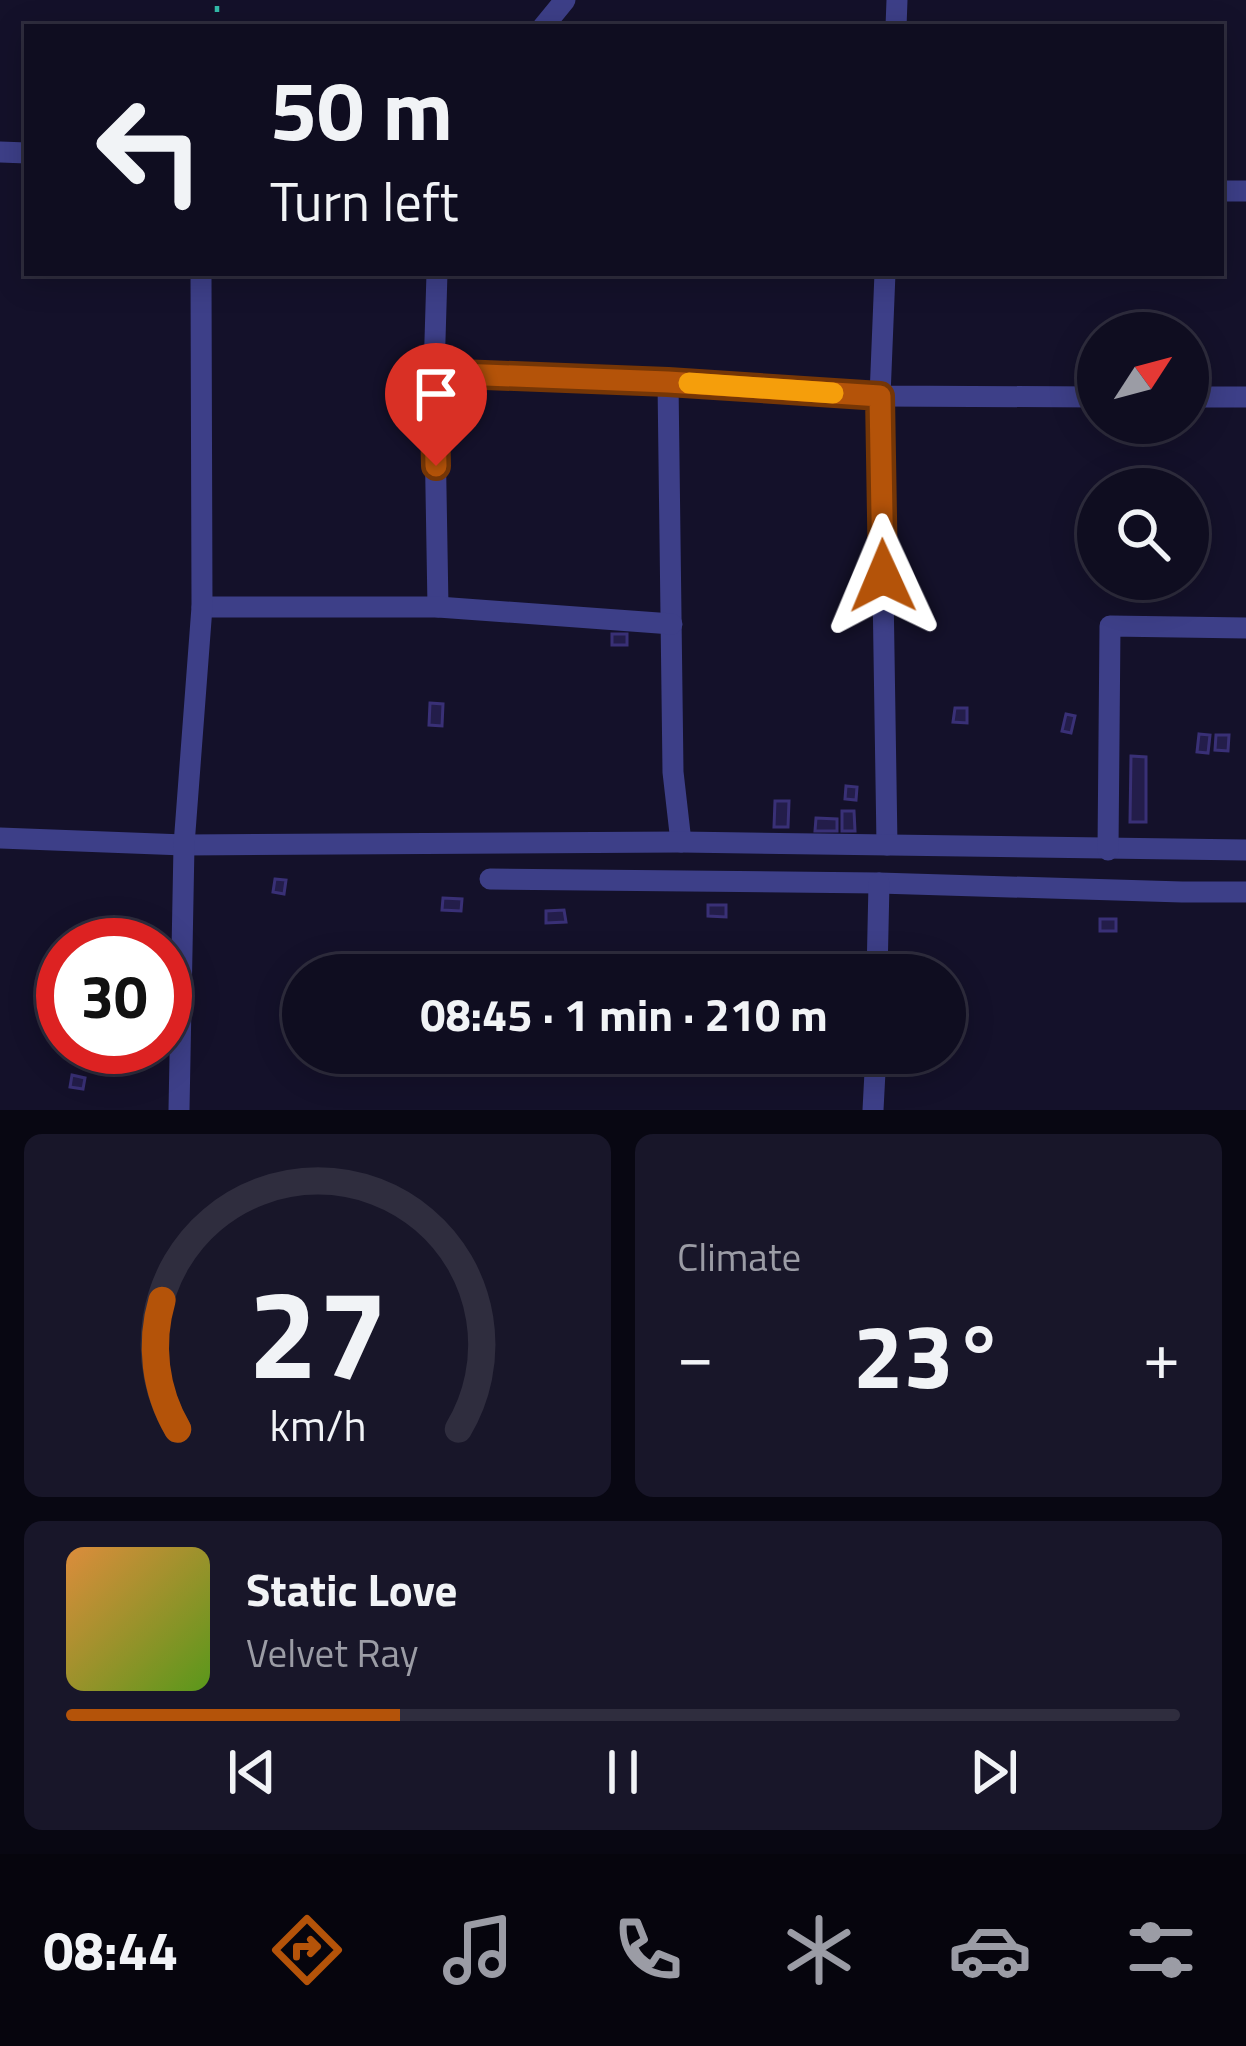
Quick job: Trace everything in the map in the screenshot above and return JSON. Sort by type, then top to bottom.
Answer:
[{"type":"street","points":[[546,24],[566,0]]},
{"type":"street","points":[[179,1110],[184,845],[202,608],[201,276]]},
{"type":"street","points":[[436,276],[438,607]]},
{"type":"street","points":[[885,276],[880,396],[887,845]]},
{"type":"street","points":[[434,373],[880,396],[1077,397]]},
{"type":"street","points":[[668,382],[674,772],[681,842]]},
{"type":"street","points":[[1209,397],[1246,398]]},
{"type":"street","points":[[202,608],[438,607],[672,624]]},
{"type":"street","points":[[1108,850],[1110,626],[1246,628]]},
{"type":"street","points":[[0,838],[184,845],[681,842],[1246,850]]},
{"type":"street","points":[[490,879],[1246,892]]},
{"type":"street","points":[[878,954],[880,883]]},
{"type":"street","points":[[873,1110],[875,1074]]},
{"type":"building","points":[[612,634],[627,634],[627,645],[612,645]]},
{"type":"building","points":[[430,703],[443,704],[442,726],[429,725]]},
{"type":"building","points":[[955,708],[967,708],[967,723],[953,722]]},
{"type":"building","points":[[1066,714],[1075,716],[1071,733],[1062,731]]},
{"type":"building","points":[[1199,734],[1210,735],[1208,753],[1197,752]]},
{"type":"building","points":[[1216,735],[1229,735],[1228,751],[1215,750]]},
{"type":"building","points":[[1131,756],[1146,757],[1146,822],[1130,822]]},
{"type":"building","points":[[846,786],[857,787],[856,800],[845,799]]},
{"type":"building","points":[[775,801],[789,801],[788,827],[774,827]]},
{"type":"building","points":[[842,811],[854,811],[855,831],[842,831]]},
{"type":"building","points":[[816,818],[837,819],[837,831],[815,831]]},
{"type":"building","points":[[275,879],[286,880],[284,894],[273,892]]},
{"type":"building","points":[[443,898],[462,899],[461,911],[442,910]]},
{"type":"building","points":[[708,905],[726,905],[726,917],[708,916]]},
{"type":"building","points":[[564,910],[566,922],[546,923],[546,911]]},
{"type":"building","points":[[1100,919],[1116,919],[1116,931],[1100,931]]},
{"type":"building","points":[[72,1075],[85,1078],[83,1089],[70,1087]]},
{"type":"slow traffic","points":[[689,383],[833,393]]},
{"type":"route","points":[[436,466],[434,373],[880,396],[883,576]]}]
